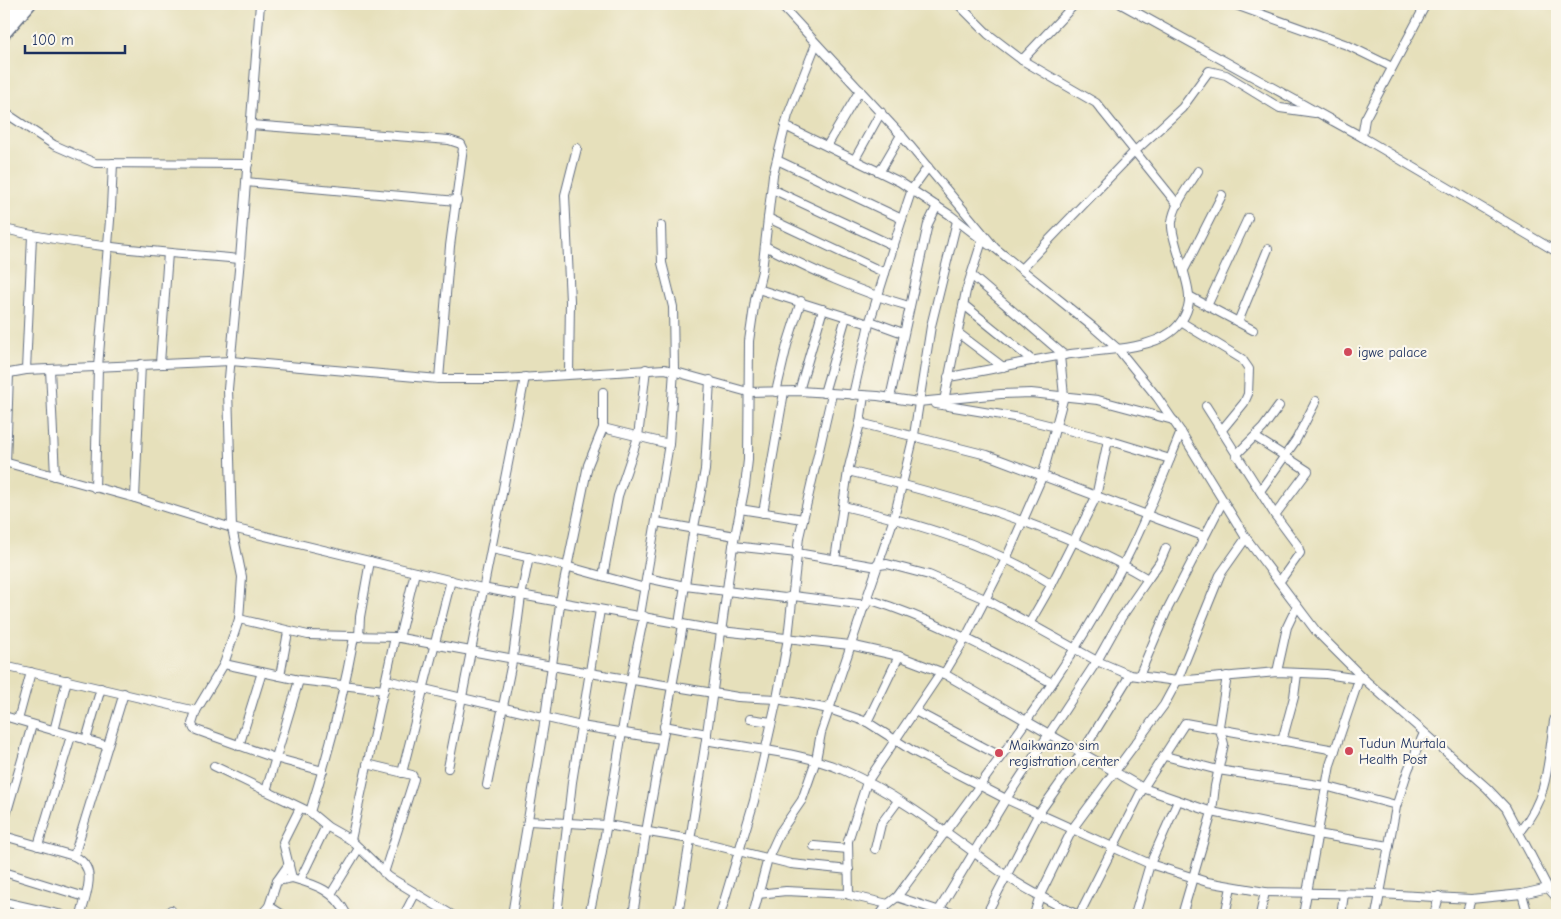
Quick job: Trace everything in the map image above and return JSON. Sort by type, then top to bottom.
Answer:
[{"type":"main road","points":[[4,20],[18,4]]},
{"type":"main road","points":[[4,34],[30,4]]},
{"type":"street","points":[[260,4],[228,389],[232,528],[242,577],[239,619],[224,664],[196,711],[192,724],[194,729],[239,746],[323,771]]},
{"type":"street","points":[[780,4],[881,112],[995,248],[1118,349],[1173,420],[1246,538],[1316,631],[1362,679],[1487,788],[1506,808],[1520,831],[1548,888],[1557,898]]},
{"type":"street","points":[[958,4],[988,34],[1022,60],[1096,103],[1178,205]]},
{"type":"street","points":[[1022,60],[1076,4]]},
{"type":"street","points":[[1121,4],[1362,137],[1557,252]]},
{"type":"street","points":[[1233,4],[1347,46],[1392,67]]},
{"type":"street","points":[[1362,137],[1365,119],[1426,4]]},
{"type":"street","points":[[678,915],[733,546],[748,460],[749,342],[765,246],[772,189],[785,126],[816,44]]},
{"type":"street","points":[[1020,269],[1134,152],[1182,108],[1209,71],[1226,76],[1280,108],[1317,113]]},
{"type":"street","points":[[827,146],[860,90]]},
{"type":"street","points":[[4,112],[54,145],[95,163],[248,164]]},
{"type":"street","points":[[855,160],[881,112]]},
{"type":"street","points":[[251,125],[457,141],[463,148],[439,379]]},
{"type":"street","points":[[785,126],[880,171],[912,189],[957,220],[982,241],[995,248]]},
{"type":"street","points":[[880,171],[901,135]]},
{"type":"street","points":[[569,374],[570,301],[565,195],[577,148]]},
{"type":"street","points":[[777,160],[902,219]]},
{"type":"street","points":[[95,488],[98,367],[113,163]]},
{"type":"street","points":[[853,395],[870,323],[902,219],[912,189],[928,167]]},
{"type":"street","points":[[948,377],[1062,355],[1118,349],[1158,339],[1172,332],[1188,310],[1189,296],[1184,270],[1172,230],[1172,220],[1178,205],[1198,171]]},
{"type":"street","points":[[246,182],[457,201]]},
{"type":"street","points":[[772,189],[894,246]]},
{"type":"street","points":[[1184,270],[1222,195]]},
{"type":"street","points":[[890,398],[928,224],[937,206]]},
{"type":"street","points":[[768,218],[885,273]]},
{"type":"street","points":[[1207,306],[1248,218]]},
{"type":"street","points":[[753,915],[768,858],[780,832],[802,800],[816,760],[829,709],[880,565],[894,518],[914,435],[931,326],[957,220]]},
{"type":"street","points":[[588,915],[606,825],[629,679],[642,616],[646,578],[669,444],[674,370],[673,307],[662,263],[661,226]]},
{"type":"street","points":[[4,229],[32,236],[108,246],[240,259]]},
{"type":"street","points":[[26,370],[32,236]]},
{"type":"street","points":[[944,401],[971,274],[982,241]]},
{"type":"street","points":[[765,246],[831,280],[877,298],[909,306]]},
{"type":"street","points":[[1238,322],[1268,249]]},
{"type":"street","points":[[160,363],[168,253]]},
{"type":"street","points":[[848,894],[848,841],[867,782],[895,739],[943,673],[966,637],[986,600],[1042,477],[1064,396],[1062,355],[971,274]]},
{"type":"street","points":[[758,289],[903,333]]},
{"type":"street","points":[[1189,296],[1253,330]]},
{"type":"street","points":[[763,513],[787,345],[801,302]]},
{"type":"street","points":[[964,305],[1033,361]]},
{"type":"street","points":[[800,391],[823,309]]},
{"type":"street","points":[[720,915],[754,801],[777,699],[788,638],[797,553],[803,519],[828,394],[846,317]]},
{"type":"street","points":[[1180,322],[1242,359],[1249,369],[1248,394],[1244,403],[1221,431]]},
{"type":"street","points":[[958,333],[1003,367]]},
{"type":"street","points":[[1173,420],[1098,400],[1064,396],[1002,394],[918,402],[800,391],[748,392],[674,370],[646,369],[525,378],[439,379],[231,361],[160,363],[26,370],[7,373],[5,463],[135,498],[232,528],[482,588],[561,604],[642,616],[721,631],[850,646],[899,656],[943,673],[1143,788],[1212,812],[1317,834],[1389,846]]},
{"type":"street","points":[[135,498],[141,364]]},
{"type":"street","points":[[50,369],[55,476]]},
{"type":"street","points":[[603,576],[618,496],[638,436],[646,369]]},
{"type":"street","points":[[448,768],[482,588],[492,549],[525,378]]},
{"type":"street","points":[[633,915],[681,624],[694,527],[705,470],[710,380]]},
{"type":"street","points":[[512,915],[545,718],[551,666],[567,566],[588,465],[603,428],[603,392]]},
{"type":"street","points":[[835,560],[848,471],[860,423],[864,396]]},
{"type":"street","points":[[1260,491],[1285,456],[1316,401]]},
{"type":"street","points":[[930,402],[952,408],[1020,418],[1108,440],[1170,459]]},
{"type":"street","points":[[1206,406],[1236,456],[1298,546],[1300,553],[1280,581]]},
{"type":"street","points":[[1236,456],[1255,437],[1279,406]]},
{"type":"street","points":[[860,423],[914,435],[987,455],[1203,536]]},
{"type":"street","points":[[603,428],[669,444]]},
{"type":"street","points":[[880,915],[888,904],[897,897],[1026,721],[1075,648],[1124,564],[1147,516],[1181,432]]},
{"type":"street","points":[[1255,437],[1307,468],[1308,473],[1275,515]]},
{"type":"street","points":[[1029,624],[1052,584],[1096,497],[1108,440]]},
{"type":"street","points":[[848,471],[903,484],[976,505],[1073,542],[1124,564],[1148,579]]},
{"type":"street","points":[[1139,676],[1168,608],[1203,536],[1223,501]]},
{"type":"street","points":[[843,506],[894,518],[1006,559],[1052,584]]},
{"type":"street","points":[[740,509],[803,519]]},
{"type":"street","points":[[656,522],[694,527],[735,536]]},
{"type":"street","points":[[1034,915],[1040,897],[1073,828],[1164,705],[1177,681],[1220,575],[1246,538]]},
{"type":"street","points":[[733,546],[797,553],[835,560],[880,565],[887,564],[929,575],[986,600],[1097,661],[1130,675],[1177,681],[1277,672],[1362,679]]},
{"type":"street","points":[[936,913],[1006,799],[1097,661],[1121,618],[1160,562],[1166,548]]},
{"type":"street","points":[[492,549],[567,566],[645,588]]},
{"type":"street","points":[[487,785],[513,657],[521,596],[529,557]]},
{"type":"street","points":[[310,812],[323,771],[357,637],[370,561]]},
{"type":"street","points":[[351,840],[386,680],[415,572]]},
{"type":"street","points":[[646,578],[685,586],[785,598],[793,596],[867,602],[914,614],[966,637],[1052,682]]},
{"type":"street","points":[[402,773],[450,580]]},
{"type":"street","points":[[1277,672],[1287,627],[1297,606]]},
{"type":"street","points":[[557,915],[569,823],[572,782],[600,610]]},
{"type":"street","points":[[239,619],[288,632],[357,637],[397,637],[513,657],[590,673],[712,693],[777,699],[829,709],[867,722],[919,754],[1006,799],[1150,864],[1231,887],[1265,892],[1439,896],[1471,899],[1522,894],[1548,888]]},
{"type":"street","points":[[280,676],[288,632]]},
{"type":"street","points":[[867,722],[899,656]]},
{"type":"street","points":[[224,664],[299,680],[384,690]]},
{"type":"street","points":[[4,666],[196,711]]},
{"type":"street","points":[[18,720],[32,672]]},
{"type":"street","points":[[239,746],[262,672]]},
{"type":"street","points":[[1282,740],[1294,697],[1297,674]]},
{"type":"street","points":[[986,915],[1005,875],[1039,813],[1083,752],[1130,675]]},
{"type":"street","points":[[1182,915],[1191,877],[1204,842],[1212,812],[1224,744],[1219,726],[1227,676]]},
{"type":"street","points":[[1303,915],[1325,786],[1334,750],[1362,679]]},
{"type":"street","points":[[54,731],[67,680]]},
{"type":"street","points":[[266,791],[299,680]]},
{"type":"street","points":[[386,680],[581,726],[620,734],[662,739]]},
{"type":"street","points":[[86,740],[101,688]]},
{"type":"street","points":[[74,856],[124,693]]},
{"type":"street","points":[[916,712],[1000,756]]},
{"type":"street","points":[[1520,831],[1532,816],[1545,787],[1554,721],[1557,712]]},
{"type":"street","points":[[4,716],[108,746]]},
{"type":"street","points":[[750,719],[771,722]]},
{"type":"street","points":[[664,726],[764,751],[816,760],[867,782],[945,830],[1005,875],[1040,897],[1079,915],[1143,788],[1186,723],[1220,731],[1334,750]]},
{"type":"street","points":[[4,822],[32,725]]},
{"type":"street","points":[[1376,915],[1396,805],[1408,770],[1424,733]]},
{"type":"street","points":[[38,846],[71,736]]},
{"type":"street","points":[[1165,756],[1218,770],[1325,786],[1396,805]]},
{"type":"street","points":[[367,764],[412,776],[414,779],[384,872]]},
{"type":"street","points":[[214,766],[310,812],[326,826],[351,840],[384,872],[415,894],[452,915]]},
{"type":"street","points":[[875,849],[881,824],[898,801]]},
{"type":"street","points":[[1135,915],[1150,864],[1178,801]]},
{"type":"street","points":[[296,879],[289,864],[283,842],[300,808]]},
{"type":"street","points":[[528,820],[606,825],[690,839],[792,864],[849,870]]},
{"type":"street","points":[[296,879],[326,826]]},
{"type":"street","points":[[4,836],[84,860],[88,866],[90,880],[81,915]]},
{"type":"street","points":[[814,846],[848,849]]},
{"type":"street","points":[[331,894],[359,848]]},
{"type":"street","points":[[260,915],[269,906],[277,881],[289,864]]},
{"type":"street","points":[[4,872],[85,897]]},
{"type":"street","points":[[277,881],[296,879],[324,888],[341,904],[346,915]]},
{"type":"street","points":[[1225,915],[1231,887]]},
{"type":"street","points":[[758,894],[786,891],[848,894],[852,897],[888,904]]},
{"type":"street","points":[[1260,915],[1265,892]]},
{"type":"street","points":[[404,915],[415,894]]},
{"type":"street","points":[[1342,915],[1344,894]]},
{"type":"street","points":[[1522,894],[1528,915]]},
{"type":"street","points":[[1434,915],[1439,896]]},
{"type":"street","points":[[897,897],[936,913],[962,915]]},
{"type":"street","points":[[1466,915],[1471,899]]},
{"type":"street","points":[[4,902],[62,915]]},
{"type":"street","points":[[269,906],[283,915]]},
{"type":"place","name":"igwe palace","points":[[1348,352]]},
{"type":"place","name":"Tudun Murtala Health Post","points":[[1349,751]]},
{"type":"place","name":"Maikwanzo sim registration center","points":[[999,753]]}]
